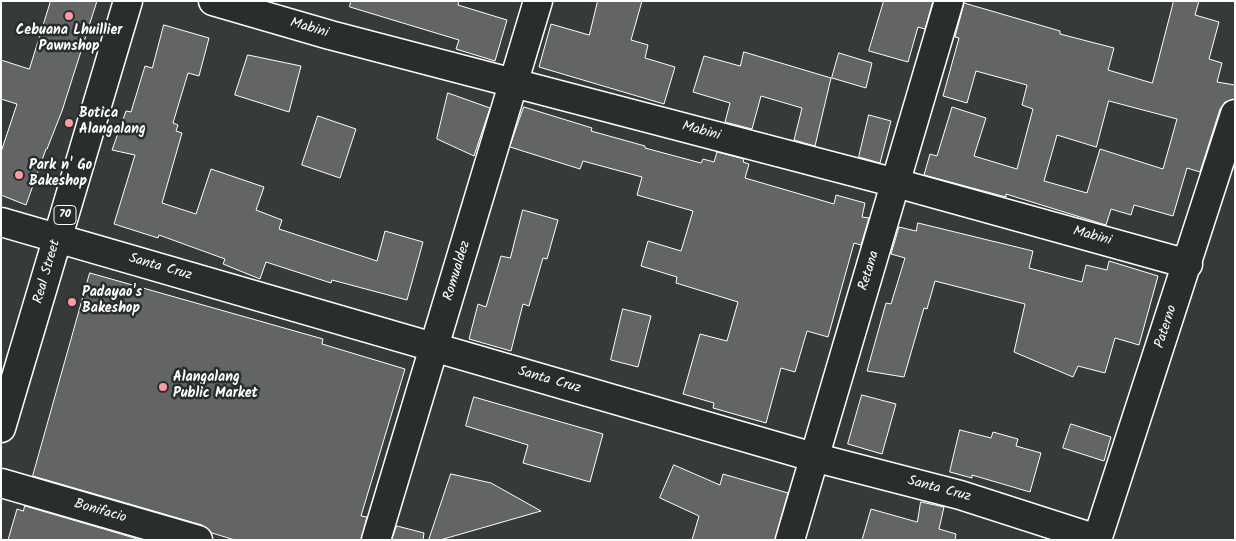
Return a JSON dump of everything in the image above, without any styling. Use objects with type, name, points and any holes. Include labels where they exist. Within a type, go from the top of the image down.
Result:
[{"type":"main road","name":"Real Street","points":[[1,428],[128,1]]},
{"type":"main road","name":"Mabini","points":[[213,1],[896,183],[1188,264]]},
{"type":"main road","name":"Romualdez","points":[[376,540],[515,83],[538,1]]},
{"type":"main road","name":"Retana","points":[[790,540],[949,1]]},
{"type":"main road","name":"Paterno","points":[[1097,540],[1188,264],[1235,114]]},
{"type":"main road","name":"Santa Cruz","points":[[1,222],[813,457],[960,495],[1097,540]]},
{"type":"main road","name":"Bonifacio","points":[[1,483],[198,540]]},
{"type":"building","points":[[51,1],[97,1],[62,111],[26,205],[1,195],[1,152],[17,104],[1,99],[1,60],[29,69]]},
{"type":"building","points":[[351,1],[459,1],[458,5],[507,20],[495,61],[456,49],[459,40],[350,7]]},
{"type":"building","points":[[598,1],[642,1],[631,40],[648,45],[645,58],[675,67],[664,104],[539,67],[551,24],[589,35]]},
{"type":"building","points":[[884,1],[933,1],[925,29],[918,27],[908,62],[869,51]]},
{"type":"building","points":[[1174,1],[1199,1],[1195,15],[1219,22],[1209,59],[1222,63],[1217,82],[1235,85],[1235,99],[1225,102],[1220,109],[1200,172],[1187,168],[1173,216],[1134,205],[1131,215],[1111,209],[1106,225],[1006,194],[1006,197],[924,175],[930,154],[937,156],[952,107],[986,118],[974,156],[1017,169],[1033,109],[1022,105],[1027,85],[976,71],[967,103],[943,96],[959,38],[955,37],[964,3],[1060,31],[1060,34],[1114,48],[1108,70],[1152,83]],"holes":[[[1109,101],[1177,119],[1163,169],[1100,149],[1087,193],[1044,181],[1057,135],[1096,147]]]},
{"type":"building","points":[[164,25],[209,38],[199,76],[188,73],[173,123],[178,125],[176,131],[182,133],[162,203],[196,214],[211,169],[264,187],[256,210],[282,220],[279,229],[377,261],[385,231],[423,242],[407,300],[332,280],[331,283],[266,262],[260,279],[223,264],[225,259],[159,235],[158,238],[114,224],[135,155],[112,150],[126,111],[131,112],[145,66],[152,68]]},
{"type":"building","points":[[744,52],[831,78],[815,146],[794,140],[802,108],[761,96],[752,129],[725,122],[730,103],[693,92],[704,56],[740,66]]},
{"type":"building","points":[[839,53],[872,63],[866,88],[832,78]]},
{"type":"building","points":[[248,55],[301,66],[289,112],[235,95]]},
{"type":"building","points":[[448,93],[490,108],[474,156],[437,139]]},
{"type":"building","points":[[524,107],[592,128],[591,131],[701,163],[703,159],[714,162],[717,152],[744,159],[743,162],[749,164],[745,178],[834,204],[836,195],[865,203],[862,217],[869,218],[861,245],[854,243],[828,337],[807,331],[795,372],[781,368],[766,423],[713,408],[714,403],[683,394],[700,334],[727,341],[738,302],[676,283],[677,277],[641,266],[648,241],[681,251],[693,211],[637,195],[642,177],[583,161],[580,169],[510,147]]},
{"type":"building","points":[[869,115],[891,121],[880,163],[859,157]]},
{"type":"building","points":[[318,116],[356,129],[340,178],[302,165]]},
{"type":"building","points":[[523,210],[558,220],[547,259],[543,258],[529,306],[523,304],[511,351],[469,339],[478,304],[486,307],[501,256],[510,258]]},
{"type":"building","points":[[918,223],[1033,251],[1029,268],[1082,282],[1086,265],[1107,270],[1109,261],[1158,276],[1139,345],[1115,338],[1105,373],[1078,366],[1073,377],[1014,352],[1025,304],[935,281],[927,309],[924,308],[904,377],[867,371],[886,303],[891,304],[905,258],[891,254],[899,227],[916,231]]},
{"type":"building","points":[[90,273],[323,339],[322,344],[405,369],[361,516],[367,517],[361,540],[235,540],[212,533],[202,525],[33,476]]},
{"type":"building","points":[[623,309],[651,316],[638,367],[611,360]]},
{"type":"building","points":[[862,395],[896,404],[882,454],[848,444]]},
{"type":"building","points":[[474,397],[603,434],[590,482],[523,463],[528,445],[466,426]]},
{"type":"building","points":[[1071,424],[1111,437],[1104,461],[1063,448]]},
{"type":"building","points":[[960,430],[991,438],[993,432],[1018,439],[1016,446],[1041,453],[1030,492],[972,475],[972,478],[950,472]]},
{"type":"building","points":[[674,465],[720,485],[723,474],[788,493],[775,540],[692,540],[699,516],[660,498]]},
{"type":"building","points":[[451,474],[491,483],[541,511],[440,540],[429,540]]},
{"type":"building","points":[[921,502],[944,507],[939,529],[956,534],[955,540],[862,540],[871,509],[917,522]]},
{"type":"building","points":[[25,506],[141,540],[8,540],[17,509],[23,511]]},
{"type":"building","points":[[397,526],[424,533],[423,540],[392,540]]},
{"type":"place","name":"Cebuana Lhuillier Pawnshop","points":[[69,16]]},
{"type":"place","name":"Botica Alangalang","points":[[69,123]]},
{"type":"place","name":"Park n' Go Bakeshop","points":[[19,175]]},
{"type":"place","name":"Padayao's Bakeshop","points":[[72,302]]},
{"type":"place","name":"Alangalang Public Market","points":[[163,387]]}]
